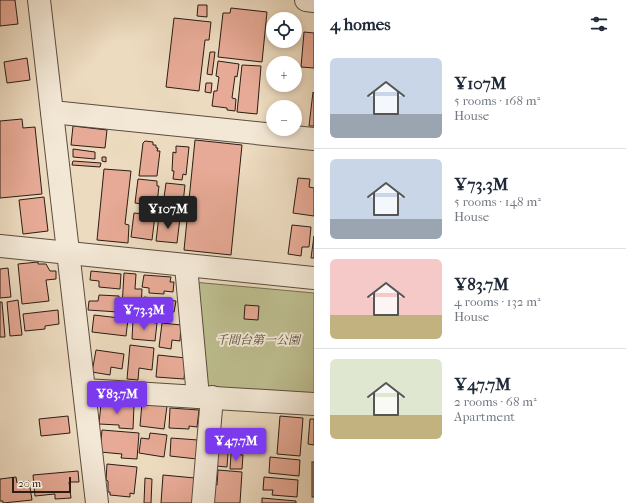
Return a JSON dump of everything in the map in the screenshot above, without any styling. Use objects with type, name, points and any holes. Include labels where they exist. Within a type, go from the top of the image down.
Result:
[{"type":"street","points":[[39,0],[97,503]]},
{"type":"street","points":[[306,0],[314,1]]},
{"type":"street","points":[[52,112],[314,139]]},
{"type":"street","points":[[0,246],[314,278]]},
{"type":"street","points":[[186,266],[205,397],[203,503]]},
{"type":"street","points":[[85,390],[314,404]]},
{"type":"green space","name":"千間台第一公園","points":[[193,282],[314,293],[314,396],[207,388]]},
{"type":"building","points":[[0,0],[15,0],[18,24],[0,26]]},
{"type":"building","points":[[198,5],[207,5],[207,17],[197,16]]},
{"type":"building","points":[[231,8],[267,12],[262,62],[218,57],[223,13],[230,13]]},
{"type":"building","points":[[174,18],[211,22],[209,40],[205,40],[199,91],[166,87]]},
{"type":"building","points":[[304,32],[314,33],[314,68],[302,67]]},
{"type":"building","points":[[210,52],[215,52],[212,75],[207,74]]},
{"type":"building","points":[[27,58],[30,80],[7,83],[4,62]]},
{"type":"building","points":[[218,61],[239,64],[237,77],[235,76],[232,98],[236,99],[235,111],[227,110],[227,108],[212,106],[214,91],[217,91],[219,77],[216,76]]},
{"type":"building","points":[[242,65],[261,66],[257,114],[237,112]]},
{"type":"building","points":[[206,83],[212,83],[211,93],[205,92]]},
{"type":"building","points":[[313,92],[314,126],[309,126]]},
{"type":"building","points":[[22,119],[23,128],[35,127],[42,194],[0,198],[0,121]]},
{"type":"building","points":[[73,126],[107,130],[105,148],[71,145]]},
{"type":"building","points":[[195,140],[242,145],[231,255],[184,250]]},
{"type":"building","points":[[145,141],[153,142],[153,145],[156,145],[156,148],[158,148],[157,151],[160,151],[157,176],[139,176],[143,143]]},
{"type":"building","points":[[176,146],[189,147],[186,175],[183,174],[182,180],[173,179],[173,152],[176,153]]},
{"type":"building","points":[[73,149],[95,152],[95,159],[73,157]]},
{"type":"building","points":[[102,157],[106,157],[106,162],[102,161]]},
{"type":"building","points":[[73,161],[101,163],[100,167],[72,165]]},
{"type":"building","points":[[104,169],[131,171],[125,224],[129,225],[128,243],[97,240]]},
{"type":"building","points":[[298,178],[310,179],[309,187],[314,188],[314,216],[293,213]]},
{"type":"building","points":[[138,179],[157,181],[157,186],[159,186],[157,203],[150,202],[150,205],[135,203]]},
{"type":"building","points":[[166,183],[185,185],[182,212],[172,211],[172,206],[163,205]]},
{"type":"building","points":[[44,197],[48,231],[23,234],[19,200]]},
{"type":"building","points":[[134,213],[155,215],[152,240],[131,237]]},
{"type":"building","points":[[159,216],[180,218],[177,243],[156,241]]},
{"type":"building","points":[[292,225],[311,227],[309,247],[302,247],[301,256],[288,254]]},
{"type":"building","points":[[314,236],[314,258],[311,258]]},
{"type":"building","points":[[38,262],[38,264],[46,264],[50,271],[56,271],[56,279],[46,280],[49,301],[22,304],[18,264]]},
{"type":"building","points":[[8,268],[11,297],[0,298],[0,269]]},
{"type":"building","points":[[91,271],[121,274],[120,289],[99,287],[99,281],[90,280]]},
{"type":"building","points":[[124,273],[136,274],[135,289],[142,289],[141,308],[122,307]]},
{"type":"building","points":[[144,275],[171,277],[170,282],[174,282],[173,292],[164,291],[164,294],[149,293],[149,288],[142,287]]},
{"type":"building","points":[[99,295],[119,296],[118,312],[88,310],[89,301],[98,301]]},
{"type":"building","points":[[144,297],[176,301],[174,312],[167,311],[166,316],[142,314]]},
{"type":"building","points":[[18,300],[22,335],[10,336],[7,302]]},
{"type":"building","points":[[0,302],[2,302],[5,337],[0,337]]},
{"type":"building","points":[[245,305],[259,306],[258,320],[244,319]]},
{"type":"building","points":[[58,310],[59,324],[45,326],[45,329],[25,331],[23,314]]},
{"type":"building","points":[[94,315],[128,319],[126,336],[92,332]]},
{"type":"building","points":[[133,320],[157,323],[155,341],[132,339]]},
{"type":"building","points":[[162,323],[181,325],[180,341],[172,340],[171,349],[159,347]]},
{"type":"building","points":[[130,345],[154,348],[152,370],[139,368],[138,380],[127,379]]},
{"type":"building","points":[[96,350],[124,354],[122,369],[111,367],[110,375],[92,372]]},
{"type":"building","points":[[158,355],[186,358],[184,379],[156,377]]},
{"type":"building","points":[[142,403],[167,406],[164,429],[140,426]]},
{"type":"building","points":[[101,404],[134,405],[133,429],[119,428],[119,425],[99,424]]},
{"type":"building","points":[[170,408],[199,410],[197,427],[189,426],[189,429],[169,428]]},
{"type":"building","points":[[68,416],[70,433],[41,436],[39,419]]},
{"type":"building","points":[[280,416],[303,418],[300,456],[277,454]]},
{"type":"building","points":[[310,419],[314,419],[314,445],[308,444]]},
{"type":"building","points":[[102,430],[139,433],[137,459],[121,458],[122,454],[100,452]]},
{"type":"building","points":[[150,433],[167,435],[164,457],[139,453],[141,438],[149,439]]},
{"type":"building","points":[[171,438],[198,440],[197,459],[170,456]]},
{"type":"building","points":[[217,453],[228,453],[227,467],[216,466]]},
{"type":"building","points":[[231,454],[243,455],[242,469],[230,469]]},
{"type":"building","points":[[270,457],[300,460],[299,476],[269,473]]},
{"type":"building","points":[[312,462],[314,462],[314,497],[312,497]]},
{"type":"building","points":[[107,464],[137,467],[134,494],[130,493],[130,497],[110,495],[110,492],[108,492],[108,481],[106,480]]},
{"type":"building","points":[[218,470],[242,472],[240,503],[214,503],[214,484],[217,485]]},
{"type":"building","points":[[78,471],[79,482],[69,482],[71,498],[55,499],[55,494],[35,496],[33,475]]},
{"type":"building","points":[[163,475],[195,478],[192,503],[161,503]]},
{"type":"building","points":[[16,477],[17,483],[29,481],[32,500],[3,503],[3,501],[0,501],[0,479]]},
{"type":"building","points":[[264,477],[298,480],[297,497],[272,495],[273,490],[263,490]]},
{"type":"building","points":[[145,478],[152,479],[151,503],[144,503]]},
{"type":"building","points":[[262,498],[296,501],[296,503],[262,503]]}]
